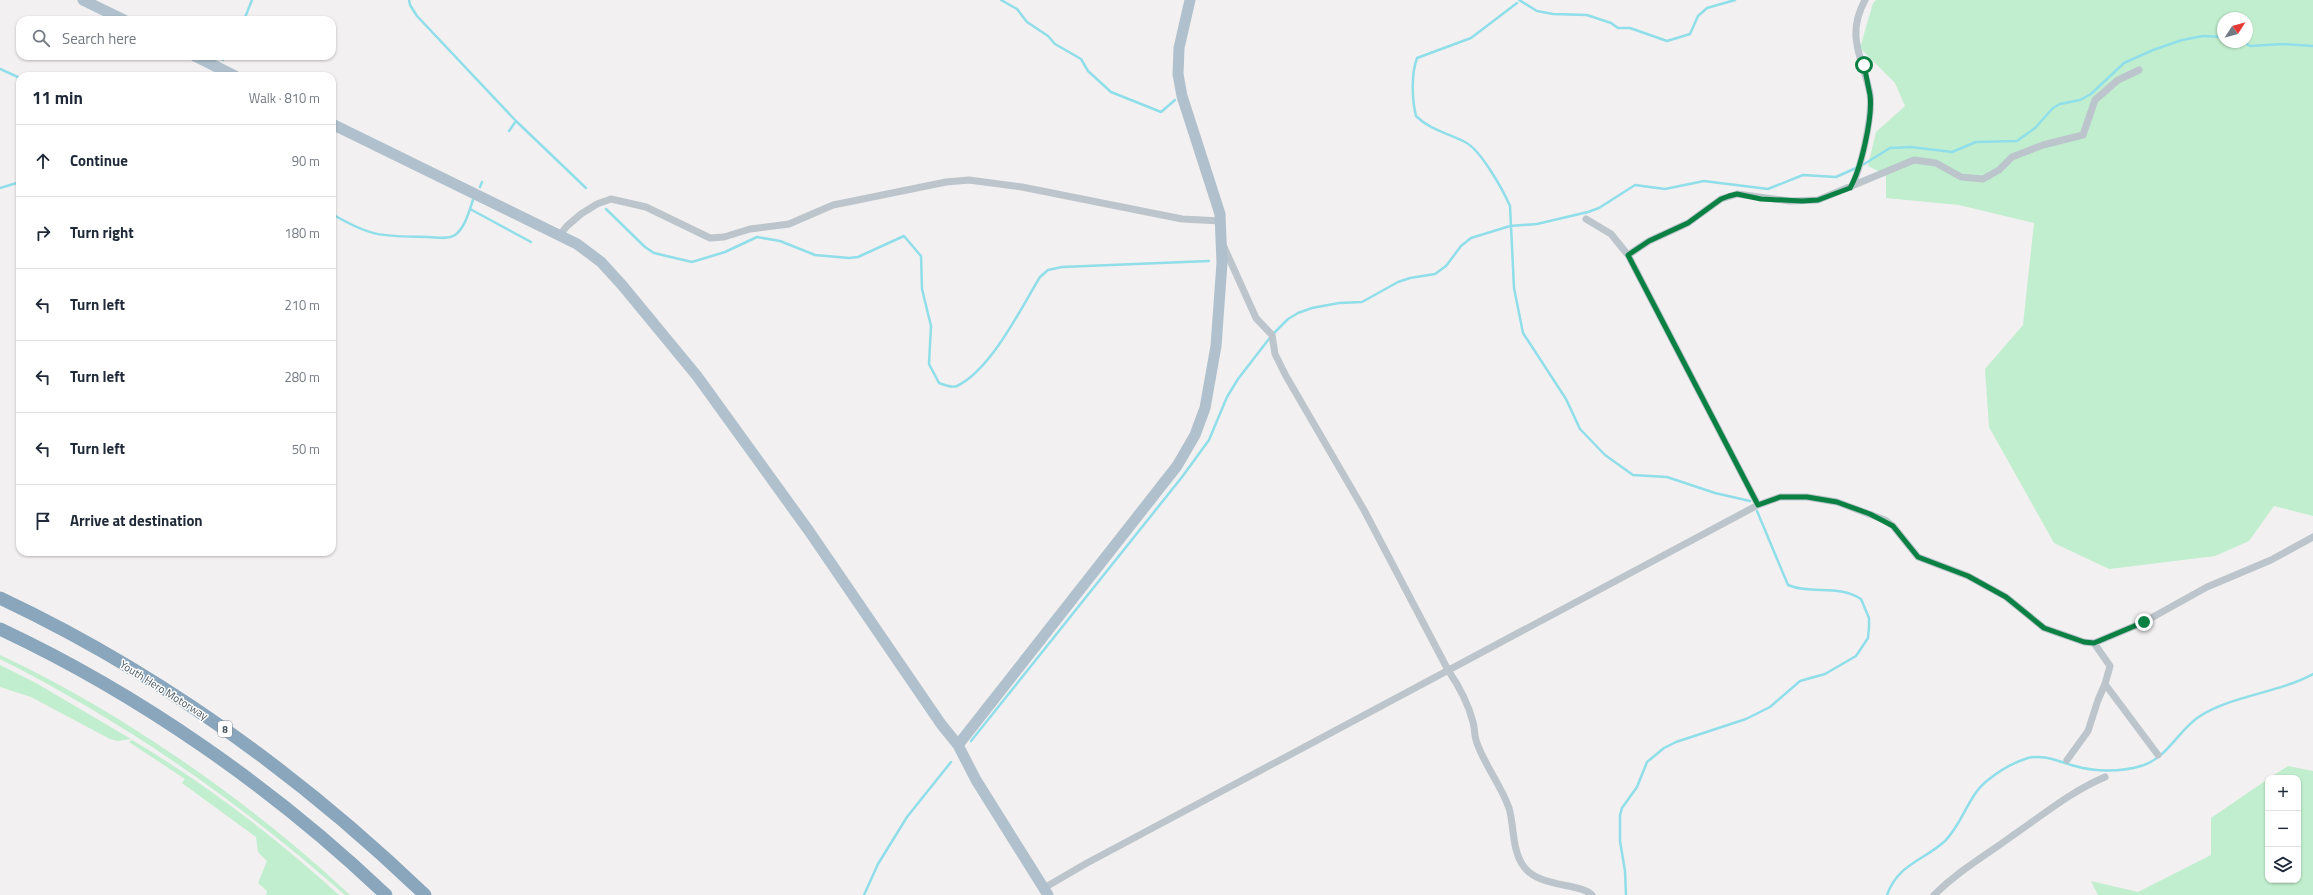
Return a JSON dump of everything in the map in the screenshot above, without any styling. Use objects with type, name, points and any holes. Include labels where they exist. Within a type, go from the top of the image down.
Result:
[{"type":"highway","name":"Youth Hero Motorway","points":[[0,598],[90,645],[154,682],[216,724],[277,767],[335,813],[425,895]]},
{"type":"highway","points":[[0,628],[140,706],[201,746],[260,788],[317,834],[386,895]]},
{"type":"main road","points":[[84,0],[116,16]]},
{"type":"main road","points":[[958,745],[1169,476],[1188,449],[1201,421],[1212,371],[1221,284],[1222,244],[1221,221],[1203,157],[1179,84],[1179,48],[1190,0]]},
{"type":"main road","points":[[203,60],[227,72]]},
{"type":"main road","points":[[336,128],[580,246],[601,262],[697,376],[809,531],[941,724],[958,745],[976,780],[1046,892]]},
{"type":"street","points":[[1850,188],[1856,179],[1863,150],[1870,97],[1854,34],[1865,0]]},
{"type":"street","points":[[1628,255],[1649,241],[1688,223],[1721,199],[1737,194],[1761,199],[1802,201],[1818,200],[1850,188],[1914,160],[1936,163],[1961,177],[1972,179],[1990,177],[2012,157],[2043,145],[2084,135],[2095,100],[2118,80],[2139,70]]},
{"type":"street","points":[[559,236],[567,226],[581,214],[597,204],[611,199],[634,203],[646,207],[710,238],[724,237],[750,229],[789,224],[833,205],[939,183],[969,180],[1022,186],[1182,219],[1221,221]]},
{"type":"street","points":[[1586,219],[1611,234],[1628,255],[1758,505]]},
{"type":"street","points":[[1222,244],[1256,318],[1272,335],[1278,361],[1364,510],[1448,670],[1465,699],[1473,722],[1476,742],[1505,797],[1522,865],[1531,874],[1556,885],[1586,891],[1592,895]]},
{"type":"street","points":[[1046,892],[1087,863],[1758,505],[1780,497],[1807,497],[1837,502],[1870,514],[1893,526],[1918,557],[1968,576],[1993,590],[2044,628],[2084,642],[2094,643],[2144,622],[2207,587],[2271,560],[2313,537]]},
{"type":"street","points":[[2067,760],[2088,731],[2098,700],[2106,684],[2110,666],[2094,643]]},
{"type":"street","points":[[2106,684],[2158,755]]},
{"type":"street","points":[[1934,895],[1964,868],[2010,838],[2057,803],[2076,790],[2105,777]]},
{"type":"green space","points":[[1876,0],[2313,0],[2313,516],[2274,506],[2249,541],[2215,556],[2109,569],[2054,543],[1989,427],[1985,369],[2023,325],[2034,223],[1959,205],[1886,198],[1886,175],[1868,166],[1876,132],[1905,106],[1895,83],[1860,48],[1873,3]]},
{"type":"green space","points":[[0,655],[46,678],[92,704],[139,732],[184,762],[271,827],[350,895],[345,895],[264,828],[223,796],[180,766],[92,709],[0,659]]},
{"type":"green space","points":[[0,665],[36,683],[131,739],[118,741],[110,739],[31,697],[0,687]]},
{"type":"green space","points":[[132,740],[187,775],[239,812],[290,852],[339,895],[266,895],[267,891],[258,883],[267,861],[258,852],[256,837],[182,783],[185,779],[129,742]]},
{"type":"green space","points":[[2288,766],[2313,771],[2313,895],[2098,895],[2091,881],[2138,892],[2211,855],[2211,818],[2265,781],[2265,883],[2301,883],[2301,775],[2274,775]]},
{"type":"waterway","points":[[246,16],[252,0]]},
{"type":"waterway","points":[[409,0],[410,5],[417,16],[516,121],[509,131]]},
{"type":"waterway","points":[[1001,0],[1017,9],[1027,22],[1048,36],[1055,44],[1081,59],[1088,71],[1111,92],[1161,112],[1175,100]]},
{"type":"waterway","points":[[1519,0],[1537,11],[1553,14],[1587,15],[1611,23],[1618,28],[1630,28],[1667,41],[1690,34],[1698,16],[1707,8],[1735,0]]},
{"type":"waterway","points":[[1517,3],[1471,38],[1417,58],[1413,87],[1416,116],[1427,125],[1471,146],[1491,171],[1502,190],[1510,206],[1514,288],[1523,333],[1566,399],[1580,429],[1605,455],[1633,475],[1667,477],[1715,493],[1750,501]]},
{"type":"waterway","points":[[1861,166],[1890,148],[1911,147],[1952,152],[1976,142],[2017,141],[2035,128],[2053,108],[2060,104],[2080,100],[2091,94],[2124,63],[2153,50],[2182,40],[2203,36],[2217,37]]},
{"type":"waterway","points":[[2253,46],[2283,44],[2313,46]]},
{"type":"waterway","points":[[0,69],[16,76]]},
{"type":"waterway","points":[[516,121],[586,188]]},
{"type":"waterway","points":[[971,741],[1182,477],[1209,440],[1227,397],[1238,379],[1272,335],[1288,319],[1298,313],[1312,308],[1339,303],[1362,302],[1398,282],[1410,278],[1435,274],[1446,266],[1461,246],[1471,238],[1510,226],[1537,224],[1588,212],[1599,208],[1635,185],[1665,189],[1704,181],[1768,189],[1803,175],[1836,177],[1856,168]]},
{"type":"waterway","points":[[480,187],[482,182]]},
{"type":"waterway","points":[[0,188],[16,183]]},
{"type":"waterway","points":[[336,216],[368,232],[388,236],[445,238],[452,237],[461,228],[473,200]]},
{"type":"waterway","points":[[470,209],[531,242]]},
{"type":"waterway","points":[[606,209],[645,247],[654,253],[692,262],[725,252],[757,237],[780,241],[815,255],[849,258],[858,257],[904,236],[921,256],[922,289],[931,326],[929,364],[939,383],[955,387],[970,378],[982,367],[1004,337],[1040,277],[1048,270],[1062,267],[1209,261]]},
{"type":"waterway","points":[[1626,895],[1625,871],[1620,841],[1620,815],[1622,808],[1637,787],[1647,762],[1664,748],[1676,742],[1746,719],[1770,707],[1800,681],[1825,674],[1856,656],[1868,638],[1869,618],[1861,599],[1843,592],[1797,588],[1788,585],[1757,511]]},
{"type":"waterway","points":[[1887,895],[1898,876],[1904,870],[1945,841],[1981,786],[1997,773],[2013,764],[2028,758],[2040,757],[2083,768],[2099,770],[2117,770],[2141,766],[2159,757],[2192,722],[2213,709],[2241,698],[2285,686],[2313,674]]},
{"type":"waterway","points":[[864,895],[878,864],[907,817],[951,762]]},
{"type":"route","points":[[1864,65],[1870,97],[1860,167],[1856,179],[1850,188],[1818,200],[1790,201],[1761,199],[1737,194],[1729,196],[1721,199],[1678,229],[1649,241],[1628,255],[1758,505],[1780,497],[1807,497],[1837,502],[1885,520],[1900,534],[1905,544],[1911,551],[1926,562],[1968,576],[2006,597],[2044,628],[2084,642],[2094,643],[2144,622]]}]
